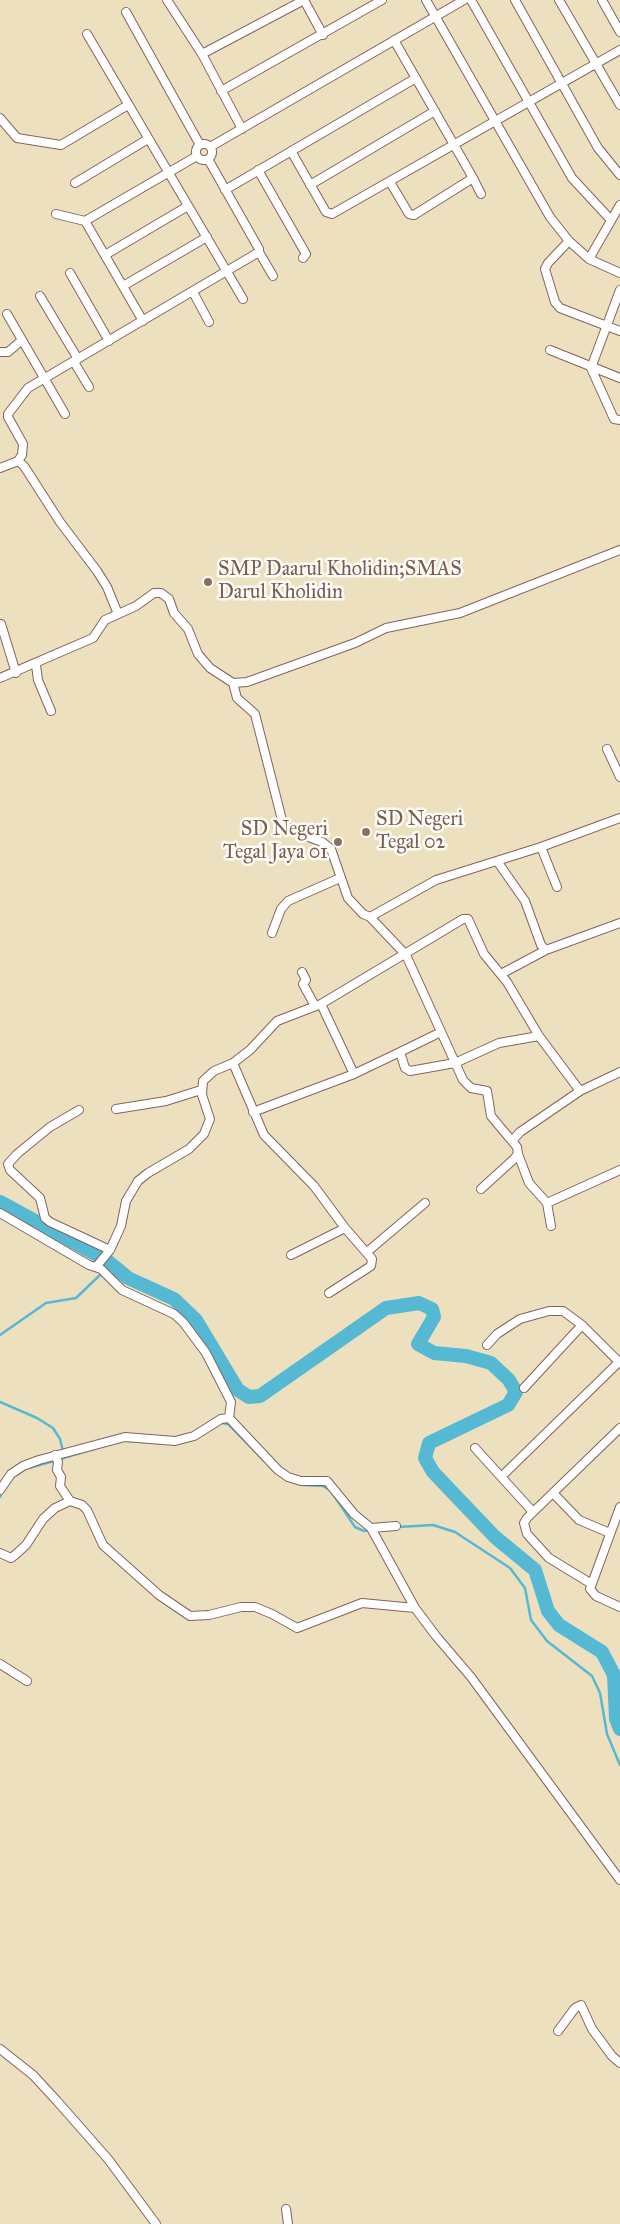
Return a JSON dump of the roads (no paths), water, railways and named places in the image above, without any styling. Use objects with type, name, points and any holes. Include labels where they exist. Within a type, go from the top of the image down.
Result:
[{"type":"street","points":[[167,0],[202,54],[242,129]]},
{"type":"street","points":[[221,91],[382,0]]},
{"type":"street","points":[[426,0],[497,121],[541,205],[570,241],[589,259],[620,273]]},
{"type":"street","points":[[210,147],[464,0]]},
{"type":"street","points":[[471,0],[572,178],[611,220]]},
{"type":"street","points":[[515,0],[598,148],[620,175]]},
{"type":"street","points":[[559,0],[620,105]]},
{"type":"street","points":[[602,0],[620,32]]},
{"type":"street","points":[[202,54],[300,1],[323,35]]},
{"type":"street","points":[[126,12],[200,145]]},
{"type":"street","points":[[87,34],[243,299]]},
{"type":"street","points":[[394,40],[474,178],[481,194]]},
{"type":"street","points":[[291,151],[329,214],[390,182],[620,50]]},
{"type":"street","points":[[225,190],[416,78]]},
{"type":"street","points":[[0,118],[17,138],[61,146],[128,105]]},
{"type":"street","points":[[310,184],[435,111]]},
{"type":"street","points":[[75,183],[148,139]]},
{"type":"street","points":[[206,144],[210,147],[212,154],[208,159],[202,160],[197,156],[196,150],[200,145],[206,144]]},
{"type":"street","points":[[56,214],[85,221],[197,156]]},
{"type":"street","points":[[208,159],[273,276]]},
{"type":"street","points":[[258,170],[306,254],[303,258]]},
{"type":"street","points":[[390,182],[411,216],[474,178]]},
{"type":"street","points":[[589,259],[620,205]]},
{"type":"street","points":[[105,255],[188,206]]},
{"type":"street","points":[[85,221],[143,321]]},
{"type":"street","points":[[123,286],[206,238]]},
{"type":"street","points":[[570,241],[548,263],[545,269],[554,302],[560,308],[620,331]]},
{"type":"street","points":[[0,468],[18,461],[24,450],[23,444],[9,421],[8,414],[28,388],[259,252]]},
{"type":"street","points":[[70,273],[109,341]]},
{"type":"street","points":[[620,290],[591,368],[614,419],[620,420]]},
{"type":"street","points":[[193,292],[210,322]]},
{"type":"street","points":[[40,296],[89,387]]},
{"type":"street","points":[[7,314],[65,414]]},
{"type":"street","points":[[0,352],[8,352],[22,340]]},
{"type":"street","points":[[550,350],[620,378]]},
{"type":"street","points":[[18,461],[24,466],[60,522],[97,571],[107,587],[118,614]]},
{"type":"street","points":[[0,678],[36,665],[93,638],[105,620],[136,606],[154,594],[165,595],[174,613],[188,629],[198,654],[210,668],[233,683],[247,682],[355,644],[386,628],[460,613],[620,550]]},
{"type":"street","points":[[1,624],[16,673]]},
{"type":"street","points":[[36,665],[38,680],[51,711]]},
{"type":"street","points":[[233,683],[237,698],[255,714],[282,820],[290,830],[328,844],[334,854],[340,878],[353,905],[363,914],[370,917],[406,955],[467,1086],[487,1092],[491,1116],[513,1140],[529,1183],[547,1203],[551,1226]]},
{"type":"street","points":[[607,749],[620,776]]},
{"type":"street","points":[[370,917],[436,880],[541,847],[620,818]]},
{"type":"street","points":[[541,847],[557,887]]},
{"type":"street","points":[[497,861],[525,901],[541,945],[546,950]]},
{"type":"street","points":[[272,933],[281,909],[288,901],[340,878]]},
{"type":"street","points":[[96,1267],[110,1250],[121,1226],[126,1201],[138,1181],[189,1149],[204,1134],[210,1119],[201,1090],[206,1077],[233,1063],[250,1050],[277,1021],[318,1005],[466,918],[471,922],[484,954],[501,974],[539,1036],[580,1090]]},
{"type":"street","points":[[501,974],[546,950],[620,923]]},
{"type":"street","points":[[302,972],[306,980],[304,984],[318,1005],[354,1074]]},
{"type":"street","points":[[253,1112],[354,1074],[441,1032]]},
{"type":"street","points":[[400,1052],[404,1068],[408,1071],[455,1062],[499,1043],[539,1036]]},
{"type":"street","points":[[233,1063],[253,1112],[272,1146],[314,1186],[345,1228],[372,1259],[371,1266],[329,1293]]},
{"type":"street","points":[[513,1140],[520,1132],[580,1090],[619,1075]]},
{"type":"street","points":[[116,1109],[166,1101],[201,1090]]},
{"type":"street","points":[[78,1110],[50,1127],[17,1154],[8,1164],[10,1170],[40,1198],[46,1218],[50,1222],[110,1250]]},
{"type":"street","points":[[481,1189],[518,1154]]},
{"type":"street","points":[[547,1203],[620,1170]]},
{"type":"street","points":[[367,1252],[425,1204]]},
{"type":"street","points":[[0,1213],[109,1275],[122,1290],[174,1314],[183,1322],[206,1353],[231,1402],[229,1418]]},
{"type":"street","points":[[291,1255],[345,1228]]},
{"type":"street","points":[[487,1345],[497,1334],[520,1319],[550,1311],[562,1311],[582,1325],[620,1362],[502,1476]]},
{"type":"street","points":[[524,1388],[582,1325]]},
{"type":"street","points":[[0,1490],[11,1474],[23,1466],[57,1459],[125,1437],[174,1441],[194,1436],[221,1418],[229,1418],[278,1470],[288,1477],[301,1481],[328,1481],[354,1514],[372,1530],[415,1608],[471,1677],[620,1880]]},
{"type":"street","points":[[590,1584],[549,1558],[538,1547],[524,1527],[527,1518],[620,1428]]},
{"type":"street","points":[[475,1448],[534,1512]]},
{"type":"street","points":[[57,1459],[57,1470],[61,1477],[60,1486],[70,1501],[82,1505],[87,1510],[103,1545],[159,1595],[190,1616],[209,1615],[241,1606],[272,1614],[297,1628],[362,1602],[415,1608]]},
{"type":"street","points":[[553,1493],[579,1520],[610,1533]]},
{"type":"street","points":[[0,1553],[10,1558],[16,1555],[26,1545],[43,1519],[56,1508],[70,1501]]},
{"type":"street","points":[[620,1507],[590,1584],[592,1593],[620,1607]]},
{"type":"street","points":[[372,1530],[396,1526]]},
{"type":"street","points":[[0,1664],[27,1681]]},
{"type":"street","points":[[558,2030],[575,2008],[581,2006],[592,2029],[612,2056],[620,2063]]},
{"type":"street","points":[[0,2048],[33,2075],[57,2101],[108,2159],[156,2224]]},
{"type":"street","points":[[286,2209],[288,2224]]},
{"type":"waterway","points":[[0,1202],[105,1259],[128,1278],[174,1299],[196,1320],[238,1390],[249,1397],[260,1396],[386,1308],[419,1303],[432,1309],[434,1317],[418,1344],[434,1353],[466,1356],[491,1363],[509,1380],[516,1392],[508,1405],[429,1443],[425,1458],[433,1472],[495,1537],[535,1570],[548,1611],[559,1625],[602,1652],[614,1675],[616,1719],[620,1729]]},
{"type":"waterway","points":[[0,1335],[46,1303],[76,1298],[101,1274]]},
{"type":"waterway","points":[[0,1402],[37,1418],[53,1428],[60,1439],[63,1451]]},
{"type":"waterway","points":[[222,1423],[228,1424],[275,1472]]},
{"type":"waterway","points":[[127,1441],[174,1444]]},
{"type":"waterway","points":[[60,1459],[93,1449]]},
{"type":"waterway","points":[[18,1474],[25,1469],[54,1461]]},
{"type":"waterway","points":[[303,1485],[323,1486],[331,1491],[355,1527],[364,1531],[371,1530]]},
{"type":"waterway","points":[[0,1497],[3,1491]]},
{"type":"waterway","points":[[398,1527],[433,1525],[455,1532],[510,1568],[525,1588],[531,1620],[547,1641],[592,1676],[600,1693],[607,1734],[620,1765]]},
{"type":"place","name":"SMP Daarul Kholidin;SMAS Darul Kholidin","points":[[208,582]]},
{"type":"place","name":"SD Negeri Tegal 02","points":[[366,832]]},
{"type":"place","name":"SD Negeri Tegal Jaya 01","points":[[338,842]]}]
